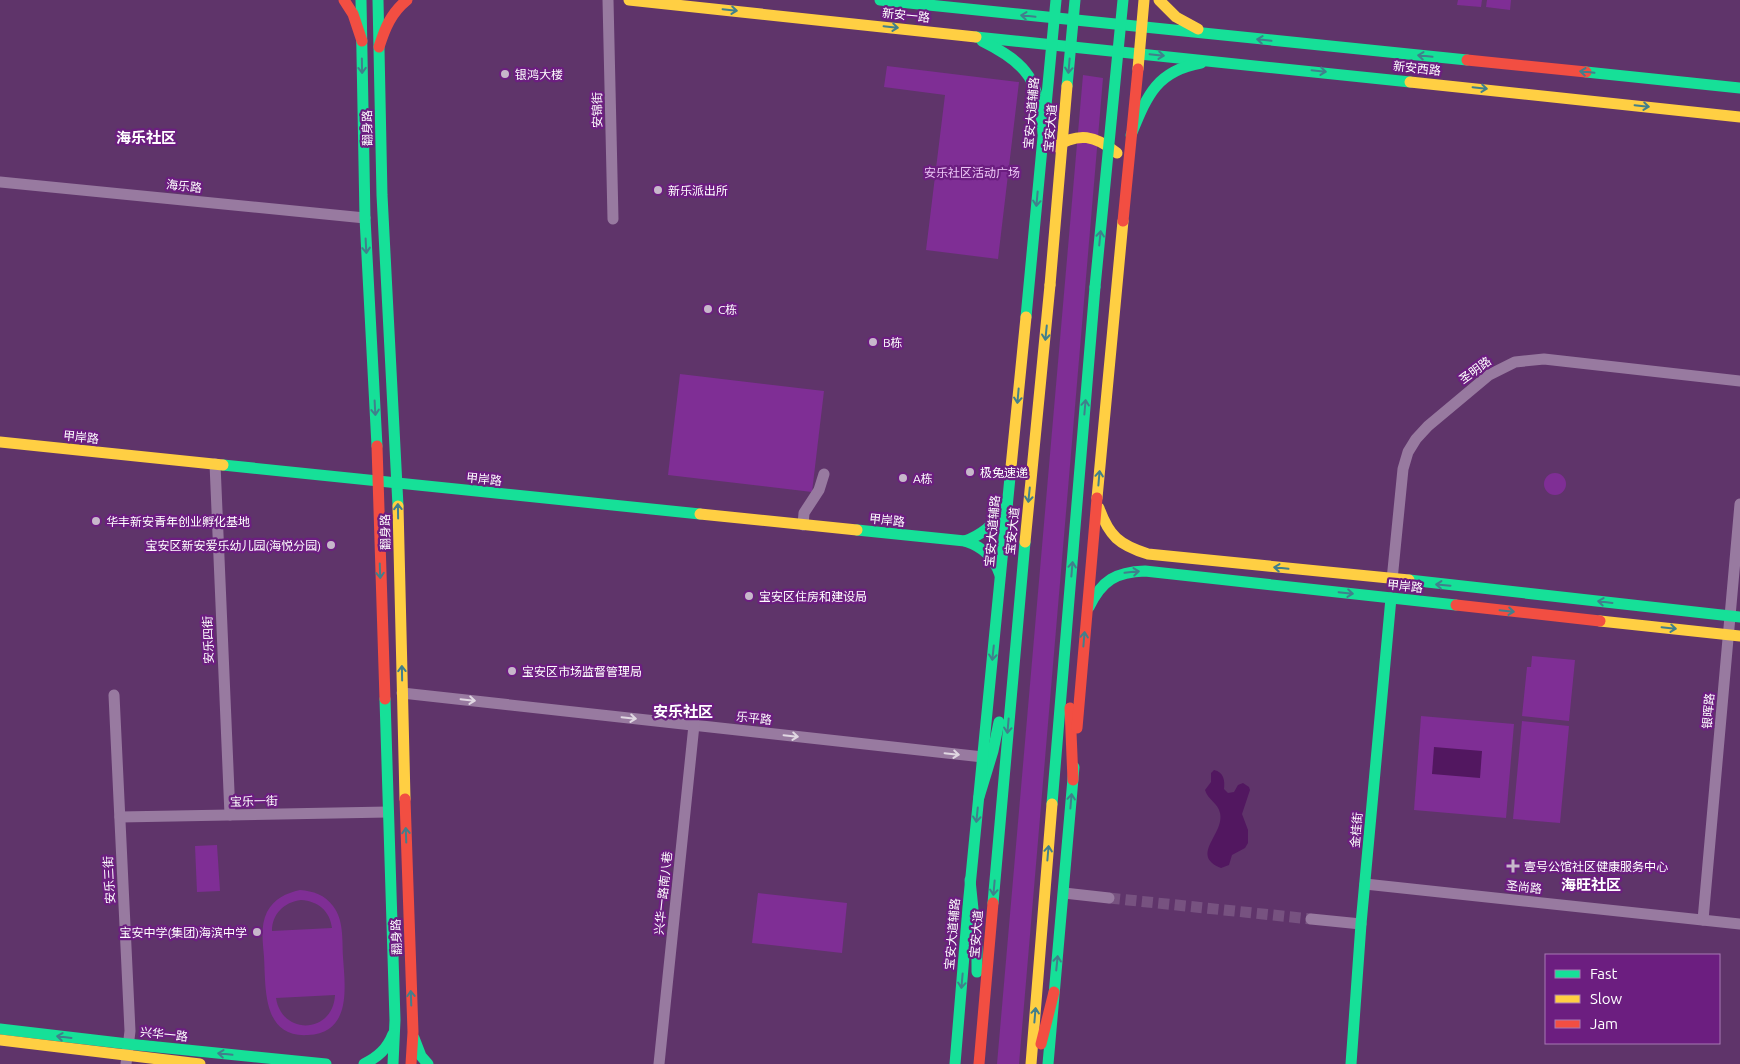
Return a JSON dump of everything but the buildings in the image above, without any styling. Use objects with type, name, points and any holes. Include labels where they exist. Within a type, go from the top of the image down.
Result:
[{"type":"main road","points":[[344,0],[356,18],[362,41]]},
{"type":"main road","name":"翻身路","points":[[361,0],[365,218],[378,481],[395,1020],[393,1064]]},
{"type":"main road","name":"翻身路","points":[[378,0],[382,195],[397,483],[412,1018],[411,1064]]},
{"type":"main road","points":[[379,47],[386,22],[395,10],[407,0]]},
{"type":"main road","name":"新安一路","points":[[629,0],[1091,48]]},
{"type":"main road","name":"新安一路","points":[[880,0],[1094,23]]},
{"type":"main road","points":[[976,10],[1003,0]]},
{"type":"main road","name":"宝安大道辅路","points":[[955,1064],[970,880],[1056,0]]},
{"type":"main road","name":"宝安大道","points":[[978,1064],[1075,0]]},
{"type":"main road","points":[[1031,1064],[1095,287],[1123,0]]},
{"type":"main road","points":[[1048,1064],[1097,502],[1144,0]]},
{"type":"main road","points":[[1159,0],[1170,14],[1188,26],[1222,36]]},
{"type":"main road","name":"新安西路","points":[[1094,23],[1740,88]]},
{"type":"main road","points":[[968,35],[1006,54],[1026,72],[1037,89],[1040,100],[1043,134]]},
{"type":"main road","name":"新安西路","points":[[1091,48],[1740,117]]},
{"type":"main road","points":[[1131,135],[1148,95],[1161,80],[1176,70],[1196,64],[1223,61]]},
{"type":"main road","points":[[1040,166],[1055,146],[1066,140],[1086,137],[1098,139],[1107,144],[1128,169]]},
{"type":"main road","name":"甲岸路","points":[[0,442],[965,541]]},
{"type":"main road","name":"甲岸路","points":[[1097,502],[1104,524],[1111,536],[1120,544],[1132,550],[1148,554],[1735,616]]},
{"type":"main road","points":[[965,541],[988,530],[1001,517],[1008,504]]},
{"type":"main road","points":[[965,541],[976,544],[993,558],[998,566],[1001,577]]},
{"type":"main road","name":"甲岸路","points":[[1087,613],[1094,595],[1107,581],[1116,575],[1130,571],[1144,571],[1734,635]]},
{"type":"main road","points":[[1312,572],[1306,573],[1302,580],[1304,586],[1312,589]]},
{"type":"main road","name":"金桂街","points":[[1351,1064],[1361,924],[1391,598]]},
{"type":"main road","points":[[979,797],[993,751],[1018,621]]},
{"type":"main road","points":[[1068,625],[1073,780]]},
{"type":"main road","points":[[970,880],[977,948],[978,1064]]},
{"type":"main road","points":[[1037,1064],[1054,992]]},
{"type":"main road","points":[[412,1018],[414,1040],[428,1064]]},
{"type":"main road","points":[[364,1064],[375,1059],[388,1045],[392,1037],[395,1020]]},
{"type":"main road","name":"兴华一路","points":[[0,1029],[326,1064]]},
{"type":"main road","points":[[0,1040],[126,1060],[200,1064]]},
{"type":"street","name":"安锦街","points":[[608,0],[613,219]]},
{"type":"street","name":"海乐路","points":[[0,182],[365,218]]},
{"type":"street","name":"圣明路","points":[[1392,580],[1402,478],[1408,452],[1416,439],[1428,426],[1481,380],[1497,369],[1524,360],[1544,359],[1740,381]]},
{"type":"street","name":"安乐四街","points":[[215,464],[230,815]]},
{"type":"street","points":[[802,525],[804,513],[819,490],[824,474]]},
{"type":"street","name":"银晖路","points":[[1703,920],[1734,635],[1740,504]]},
{"type":"street","name":"乐平路","points":[[402,693],[983,757]]},
{"type":"street","name":"安乐三街","points":[[114,695],[130,1031],[126,1060]]},
{"type":"street","name":"兴华一路南八巷","points":[[659,1064],[694,725]]},
{"type":"street","name":"宝乐一街","points":[[120,817],[388,812]]},
{"type":"street","name":"圣尚路","points":[[1365,884],[1740,924]]},
{"type":"street","points":[[1064,893],[1109,898]]},
{"type":"street","points":[[1311,919],[1361,924]]},
{"type":"green space","points":[[1458,0],[1482,0],[1481,7],[1457,5]]},
{"type":"green space","points":[[1487,0],[1511,0],[1510,10],[1486,7]]},
{"type":"green space","name":"安乐社区活动广场","points":[[887,66],[1019,82],[998,259],[926,250],[945,95],[884,87]]},
{"type":"green space","points":[[1083,75],[1103,78],[1019,1064],[997,1064]]},
{"type":"green space","points":[[680,374],[824,391],[812,492],[668,475]]},
{"type":"green space","points":[[1555,473],[1563,476],[1566,484],[1563,492],[1555,495],[1547,492],[1544,484],[1547,476]]},
{"type":"green space","points":[[1532,656],[1575,660],[1569,721],[1522,716],[1527,667],[1531,667]]},
{"type":"green space","points":[[1421,716],[1514,724],[1506,818],[1414,810]]},
{"type":"green space","points":[[1522,721],[1569,726],[1560,823],[1513,819]]},
{"type":"green space","points":[[217,845],[220,891],[197,892],[195,846]]},
{"type":"green space","points":[[295,891],[310,891],[326,899],[337,912],[342,930],[345,982],[343,1006],[339,1017],[332,1026],[322,1032],[308,1035],[293,1034],[282,1028],[274,1020],[265,983],[263,923],[270,907],[277,900]],"holes":[[[301,900],[313,902],[322,908],[329,917],[332,928],[272,931],[274,919],[280,910],[289,903]],[[335,995],[332,1008],[326,1017],[317,1023],[307,1025],[297,1024],[287,1019],[280,1010],[276,998]]]},
{"type":"green space","points":[[758,893],[847,903],[842,953],[752,943]]},
{"type":"shaded area","points":[[1434,747],[1482,751],[1480,778],[1432,774]]},
{"type":"shaded area","points":[[1214,770],[1222,775],[1224,789],[1228,793],[1234,792],[1238,785],[1243,783],[1250,790],[1242,814],[1248,830],[1248,843],[1245,848],[1232,855],[1229,865],[1221,868],[1212,863],[1208,857],[1210,844],[1220,821],[1219,810],[1205,790],[1211,782],[1211,773]]},
{"type":"tunnel","points":[[1109,898],[1311,919]]},
{"type":"traffic: fast","points":[[361,0],[365,218],[377,446]]},
{"type":"traffic: fast","points":[[378,0],[382,195],[398,506]]},
{"type":"traffic: fast","points":[[880,0],[1467,60]]},
{"type":"traffic: fast","points":[[1026,317],[1056,0]]},
{"type":"traffic: fast","points":[[1067,86],[1075,0]]},
{"type":"traffic: fast","points":[[1095,287],[1123,0]]},
{"type":"traffic: fast","points":[[976,37],[1410,82]]},
{"type":"traffic: fast","points":[[982,41],[1011,58],[1029,76],[1038,100],[1043,133]]},
{"type":"traffic: fast","points":[[1131,135],[1142,108],[1155,87],[1173,72],[1201,63]]},
{"type":"traffic: fast","points":[[1586,72],[1740,88]]},
{"type":"traffic: fast","points":[[1052,804],[1095,287]]},
{"type":"traffic: fast","points":[[223,465],[700,514]]},
{"type":"traffic: fast","points":[[955,1064],[968,907],[1011,467]]},
{"type":"traffic: fast","points":[[965,541],[989,527],[1007,505]]},
{"type":"traffic: fast","points":[[857,530],[965,541],[977,546],[987,554],[995,563],[1000,575]]},
{"type":"traffic: fast","points":[[993,903],[1025,542]]},
{"type":"traffic: fast","points":[[1089,607],[1099,590],[1111,579],[1126,573],[1145,571],[1456,605]]},
{"type":"traffic: fast","points":[[1409,580],[1740,617]]},
{"type":"traffic: fast","points":[[1351,1064],[1361,924],[1391,598]]},
{"type":"traffic: fast","points":[[385,699],[395,1020],[393,1064]]},
{"type":"traffic: fast","points":[[979,797],[993,751],[999,722]]},
{"type":"traffic: fast","points":[[1048,1064],[1074,767]]},
{"type":"traffic: fast","points":[[970,880],[977,948],[977,972]]},
{"type":"traffic: fast","points":[[0,1029],[326,1064]]},
{"type":"traffic: fast","points":[[364,1064],[382,1052],[393,1034]]},
{"type":"traffic: fast","points":[[414,1038],[421,1056],[428,1064]]},
{"type":"traffic: slow","points":[[629,0],[976,37]]},
{"type":"traffic: slow","points":[[1138,69],[1144,0]]},
{"type":"traffic: slow","points":[[1159,0],[1176,17],[1198,29]]},
{"type":"traffic: slow","points":[[1410,82],[1740,117]]},
{"type":"traffic: slow","points":[[1050,285],[1067,86]]},
{"type":"traffic: slow","points":[[1054,147],[1071,139],[1087,138],[1101,142],[1117,153]]},
{"type":"traffic: slow","points":[[1097,498],[1123,221]]},
{"type":"traffic: slow","points":[[1025,542],[1050,285]]},
{"type":"traffic: slow","points":[[1011,467],[1026,317]]},
{"type":"traffic: slow","points":[[0,442],[223,465]]},
{"type":"traffic: slow","points":[[398,506],[405,799]]},
{"type":"traffic: slow","points":[[1099,508],[1107,526],[1116,538],[1122,543],[1148,554],[1409,580]]},
{"type":"traffic: slow","points":[[700,514],[857,530]]},
{"type":"traffic: slow","points":[[1600,621],[1740,636]]},
{"type":"traffic: slow","points":[[1031,1064],[1052,804]]},
{"type":"traffic: slow","points":[[0,1040],[200,1064]]},
{"type":"traffic: jam","points":[[344,0],[353,14],[362,41]]},
{"type":"traffic: jam","points":[[379,47],[389,21],[407,0]]},
{"type":"traffic: jam","points":[[1467,60],[1586,72]]},
{"type":"traffic: jam","points":[[1123,221],[1138,69]]},
{"type":"traffic: jam","points":[[377,446],[385,699]]},
{"type":"traffic: jam","points":[[1077,728],[1097,498]]},
{"type":"traffic: jam","points":[[1456,605],[1600,621]]},
{"type":"traffic: jam","points":[[1070,708],[1073,780]]},
{"type":"traffic: jam","points":[[405,799],[413,1032],[411,1064]]},
{"type":"traffic: jam","points":[[979,1064],[993,903]]},
{"type":"traffic: jam","points":[[1041,1044],[1054,992]]},
{"type":"place","name":"银鸿大楼","points":[[505,74]]},
{"type":"place","name":"新乐派出所","points":[[658,190]]},
{"type":"place","name":"C栋","points":[[708,309]]},
{"type":"place","name":"B栋","points":[[873,342]]},
{"type":"place","name":"极兔速递","points":[[970,472]]},
{"type":"place","name":"A栋","points":[[903,478]]},
{"type":"place","name":"华丰新安青年创业孵化基地","points":[[96,521]]},
{"type":"place","name":"宝安区新安爱乐幼儿园(海悦分园)","points":[[331,545]]},
{"type":"place","name":"宝安区住房和建设局","points":[[749,596]]},
{"type":"place","name":"宝安区市场监督管理局","points":[[512,671]]},
{"type":"place","name":"壹号公馆社区健康服务中心","points":[[1513,866]]},
{"type":"place","name":"宝安中学(集团)海滨中学","points":[[257,932]]},
{"type":"district","name":"海乐社区","points":[[146,137]]},
{"type":"district","name":"安乐社区","points":[[683,711]]},
{"type":"district","name":"海旺社区","points":[[1591,884]]}]
